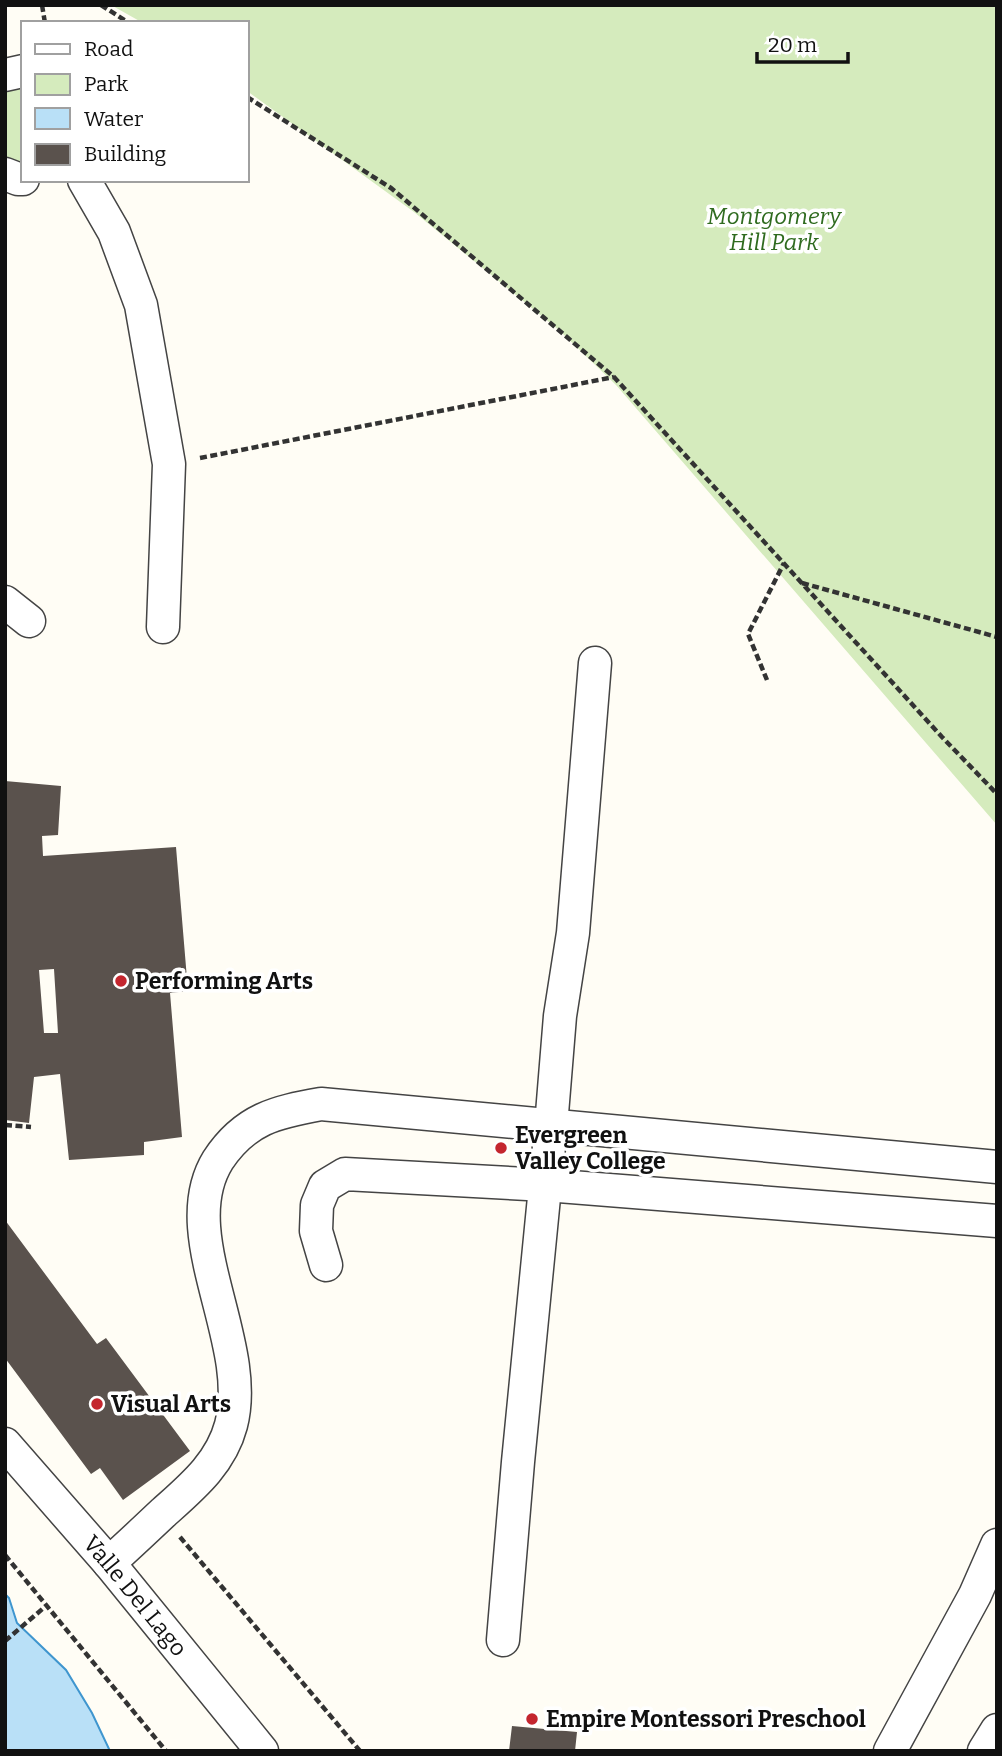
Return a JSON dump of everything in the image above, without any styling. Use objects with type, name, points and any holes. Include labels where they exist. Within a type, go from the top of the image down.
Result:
[{"type":"street","points":[[85,182],[114,232],[141,305],[169,464],[163,627]]},
{"type":"street","points":[[503,1640],[560,1016],[573,933],[595,663]]},
{"type":"street","points":[[109,1563],[199,1480],[218,1457],[231,1425],[236,1392],[232,1355],[205,1244],[203,1219],[208,1187],[214,1168],[229,1144],[252,1124],[281,1111],[321,1104],[997,1167]]},
{"type":"street","points":[[326,1265],[316,1231],[317,1205],[325,1186],[345,1174],[546,1185],[997,1221]]},
{"type":"street","name":"Valle Del Lago","points":[[5,1444],[109,1563],[262,1751]]},
{"type":"street","points":[[890,1751],[975,1595],[997,1545]]},
{"type":"street","points":[[984,1751],[997,1730]]},
{"type":"path","points":[[101,5],[125,21]]},
{"type":"path","points":[[248,98],[391,188],[614,377],[997,794]]},
{"type":"path","points":[[169,464],[614,377]]},
{"type":"path","points":[[767,680],[748,634],[784,563]]},
{"type":"path","points":[[801,582],[997,637]]},
{"type":"path","points":[[5,1125],[31,1127]]},
{"type":"path","points":[[176,1532],[360,1751]]},
{"type":"path","points":[[5,1555],[166,1751]]},
{"type":"path","points":[[5,1641],[47,1605]]},
{"type":"green space","name":"Montgomery Hill Park","points":[[111,5],[997,5],[997,825],[616,385],[560,331],[414,212],[248,92],[248,21],[139,21]]},
{"type":"green space","points":[[21,85],[21,165],[5,160],[5,89]]},
{"type":"water","points":[[5,1594],[9,1598],[17,1623],[66,1670],[92,1713],[110,1751],[5,1751]]},
{"type":"building","name":"Performing Arts","points":[[5,781],[61,786],[58,835],[42,836],[43,856],[176,847],[188,991],[170,993],[182,1137],[144,1142],[144,1155],[69,1160],[60,1074],[34,1077],[29,1123],[5,1120]],"holes":[[[54,969],[58,1033],[44,1033],[39,970]]]},
{"type":"building","name":"Visual Arts","points":[[5,1220],[97,1344],[106,1338],[190,1451],[123,1500],[100,1468],[91,1474],[5,1358]]},
{"type":"building","points":[[512,1726],[577,1732],[575,1751],[509,1751]]},
{"type":"place","name":"Performing Arts","points":[[121,981]]},
{"type":"place","name":"Evergreen Valley College","points":[[501,1148]]},
{"type":"place","name":"Visual Arts","points":[[97,1404]]},
{"type":"place","name":"Empire Montessori Preschool","points":[[532,1719]]}]
